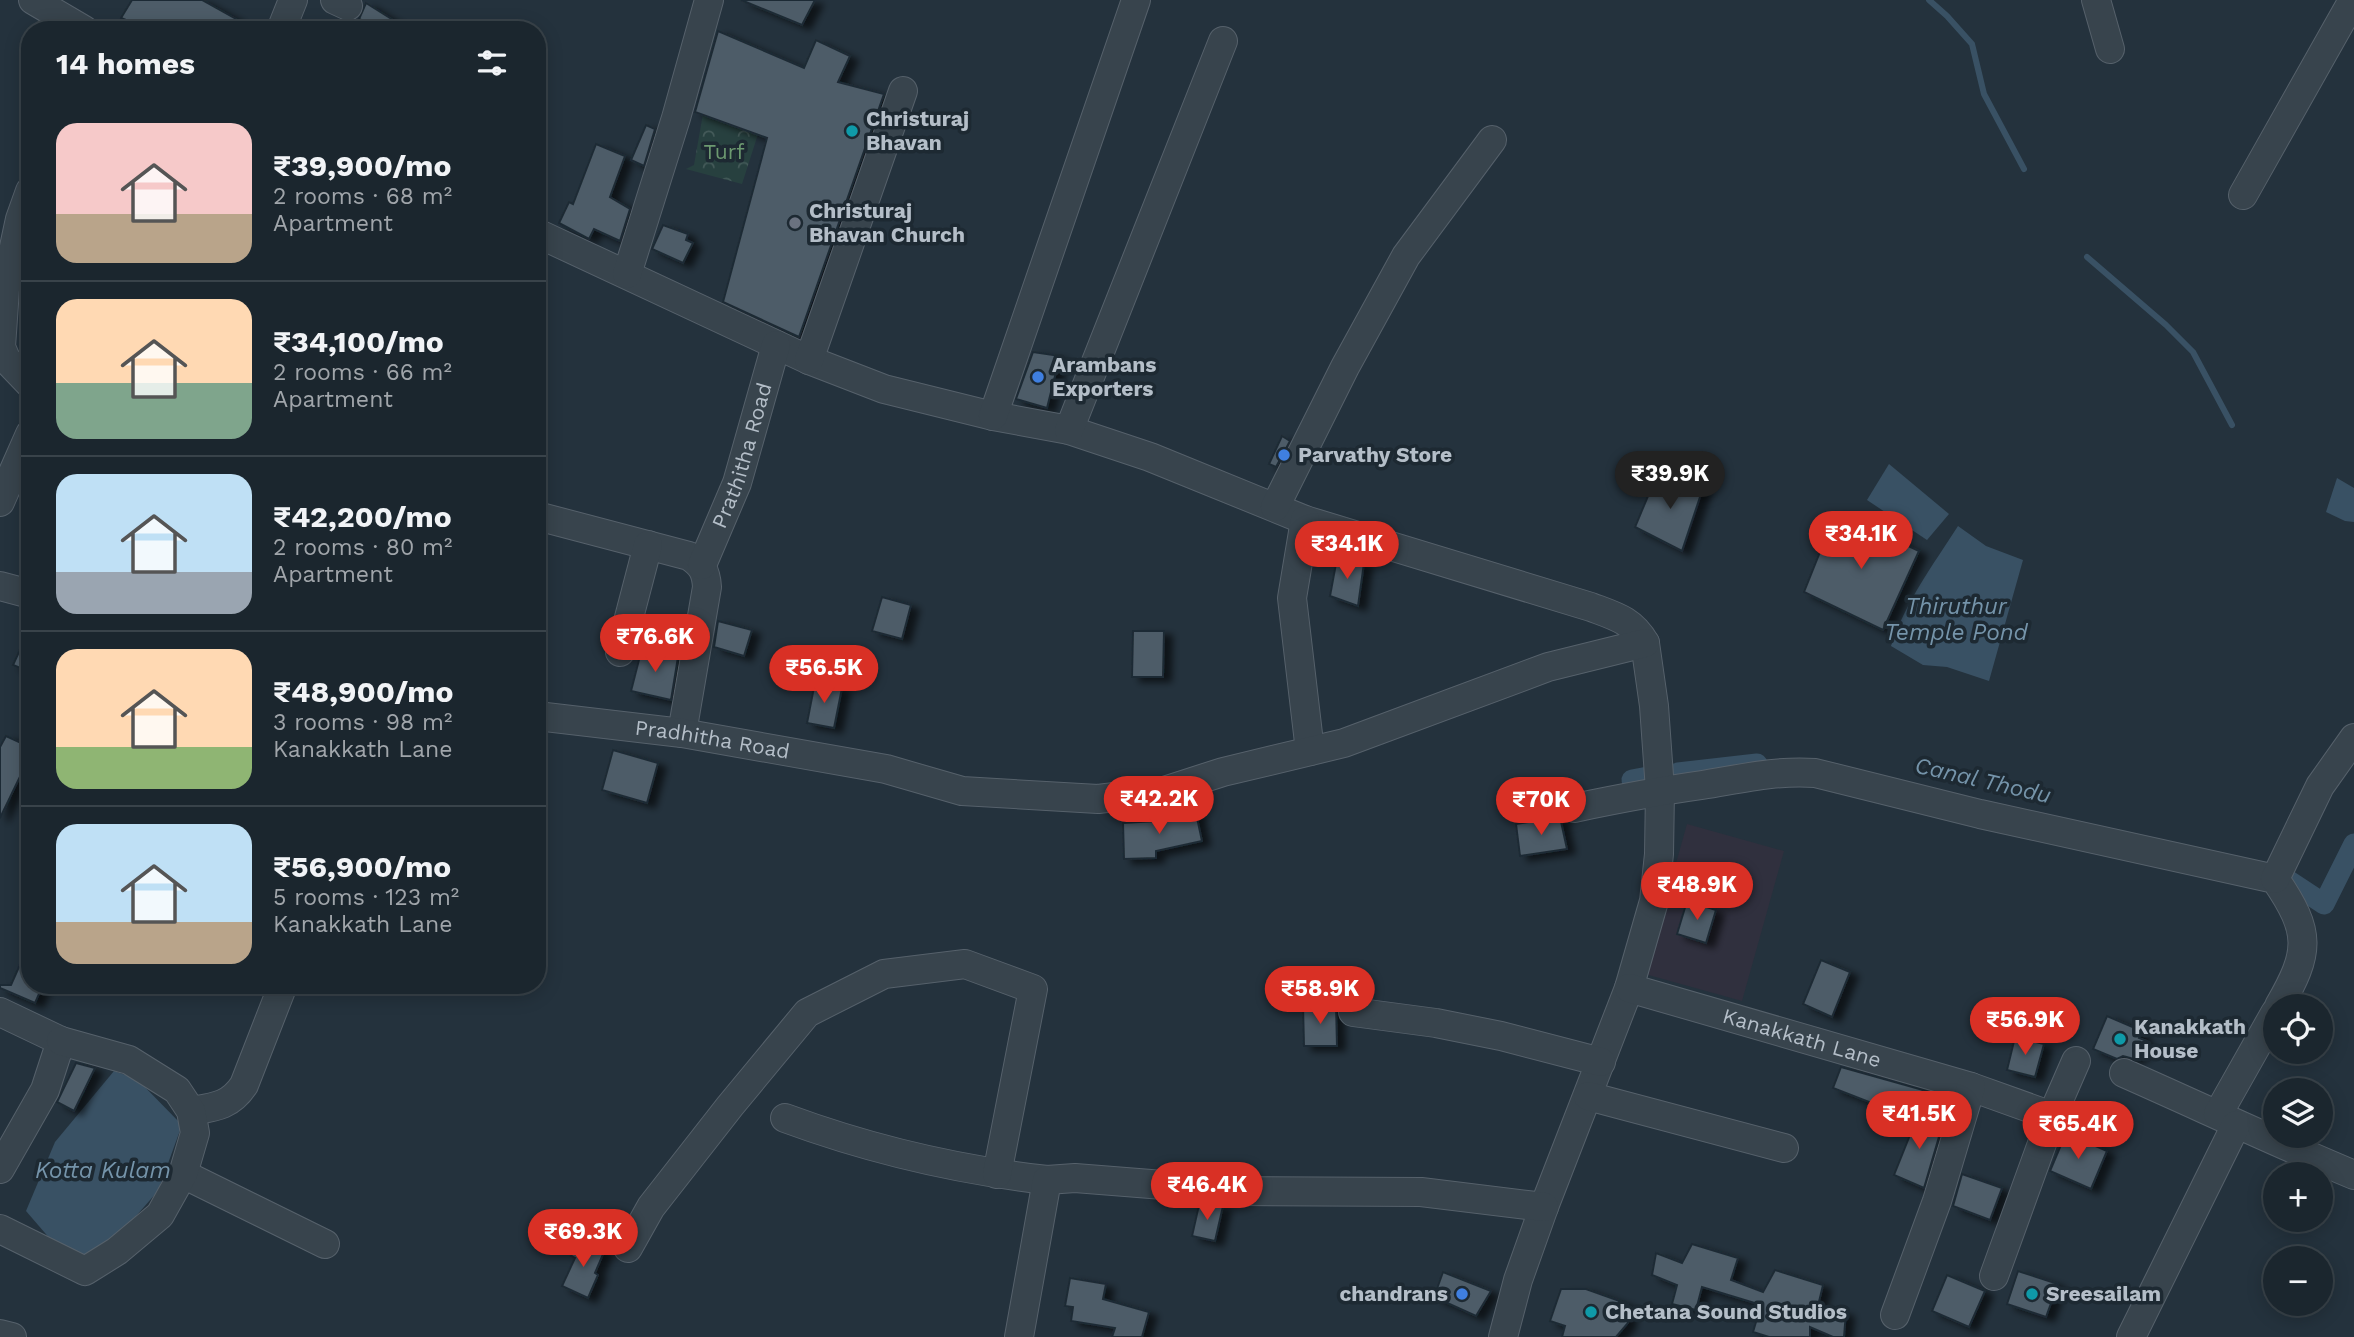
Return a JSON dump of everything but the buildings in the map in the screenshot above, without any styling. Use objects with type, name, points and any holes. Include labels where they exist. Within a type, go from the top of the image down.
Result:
[{"type":"street","points":[[33,0],[69,21]]},
{"type":"street","points":[[285,21],[293,0]]},
{"type":"street","points":[[627,274],[676,118],[709,0]]},
{"type":"street","points":[[993,416],[1136,0]]},
{"type":"street","points":[[2095,0],[2110,48]]},
{"type":"street","points":[[2243,195],[2353,0]]},
{"type":"street","points":[[1069,430],[1223,41]]},
{"type":"street","points":[[809,360],[903,91]]},
{"type":"street","points":[[1275,507],[1345,367],[1406,256],[1492,139]]},
{"type":"street","points":[[21,216],[5,289],[1,346],[6,359],[21,375]]},
{"type":"street","points":[[546,237],[809,360],[884,389],[993,416],[1069,430],[1150,457],[1305,520],[1608,613],[1636,628],[1645,643],[1654,706],[1660,790],[1659,854],[1654,901],[1629,988],[1544,1207],[1518,1280],[1503,1337]]},
{"type":"street","name":"Prathitha Road","points":[[702,565],[737,484],[776,345]]},
{"type":"street","points":[[0,502],[21,454]]},
{"type":"street","points":[[546,518],[689,556],[702,565],[707,575],[707,587],[682,733]]},
{"type":"street","points":[[1305,520],[1292,598],[1310,751]]},
{"type":"street","points":[[620,652],[648,545]]},
{"type":"street","points":[[0,586],[21,592]]},
{"type":"street","name":"Pradhitha Road","points":[[546,717],[682,733],[886,769],[962,791],[1098,799],[1164,791],[1223,772],[1344,743],[1548,667],[1645,643]]},
{"type":"street","points":[[2275,879],[2320,786],[2354,738]]},
{"type":"street","points":[[1574,808],[1660,790],[1798,771],[2275,879],[2296,915],[2303,938],[2299,971],[2286,994]]},
{"type":"street","points":[[628,1248],[651,1207],[807,1013],[884,974],[965,964],[1033,989],[997,1174]]},
{"type":"street","name":"Kanakkath Lane","points":[[1629,988],[1971,1087],[2053,1116]]},
{"type":"street","points":[[191,1111],[223,1105],[236,1097],[244,1085],[279,994]]},
{"type":"street","points":[[0,1012],[61,1041],[129,1060],[177,1090],[191,1111],[195,1133],[183,1174],[160,1215],[117,1251],[85,1271],[0,1229]]},
{"type":"street","points":[[1353,1012],[1436,1023],[1501,1036],[1601,1062]]},
{"type":"street","points":[[2131,1337],[2263,1040]]},
{"type":"street","points":[[0,1169],[45,1090],[61,1041]]},
{"type":"street","points":[[1994,1276],[2076,1061]]},
{"type":"street","points":[[2124,1073],[2354,1175]]},
{"type":"street","points":[[1895,1315],[1937,1202],[1971,1087]]},
{"type":"street","points":[[1588,1096],[1784,1149]]},
{"type":"street","points":[[785,1118],[838,1138],[997,1174],[1047,1180],[1075,1178],[1239,1191],[1421,1192],[1544,1207]]},
{"type":"street","points":[[183,1174],[325,1244]]},
{"type":"street","points":[[1019,1337],[1047,1180]]},
{"type":"street","points":[[0,1334],[12,1337]]},
{"type":"shaded area","points":[[1687,824],[1784,851],[1742,1001],[1645,974]]},
{"type":"green space","name":"Turf","points":[[703,114],[758,134],[742,184],[686,169],[694,165]]},
{"type":"water","points":[[1889,464],[1949,514],[1927,540],[1867,500]]},
{"type":"water","points":[[2337,478],[2354,488],[2354,522],[2326,512]]},
{"type":"water","name":"Thiruthur Temple Pond","points":[[1958,526],[1986,546],[2023,560],[1989,681],[1947,667],[1923,665],[1891,646],[1912,599]]},
{"type":"water","name":"Kotta Kulam","points":[[114,1071],[137,1079],[182,1125],[158,1191],[114,1241],[70,1262],[26,1211],[55,1142]]},
{"type":"waterway","points":[[1929,0],[1972,44],[1984,94],[2024,169]]},
{"type":"waterway","points":[[2087,257],[2193,352],[2232,425]]},
{"type":"waterway","name":"Canal Thodu","points":[[1678,773],[1757,764]]},
{"type":"waterway","name":"Canal Thodu","points":[[1632,780],[1648,777]]},
{"type":"waterway","name":"Canal Thodu","points":[[2283,877],[2324,904],[2354,844]]},
{"type":"place","name":"Christuraj Bhavan","points":[[852,131]]},
{"type":"place","name":"Christuraj Bhavan Church","points":[[795,223]]},
{"type":"place","name":"Arambans Exporters","points":[[1038,377]]},
{"type":"place","name":"Parvathy Store","points":[[1284,455]]},
{"type":"place","name":"Kanakkath House","points":[[2120,1039]]},
{"type":"place","name":"chandrans","points":[[1462,1294]]},
{"type":"place","name":"Sreesailam","points":[[2032,1294]]},
{"type":"place","name":"Chetana Sound Studios","points":[[1591,1312]]}]
